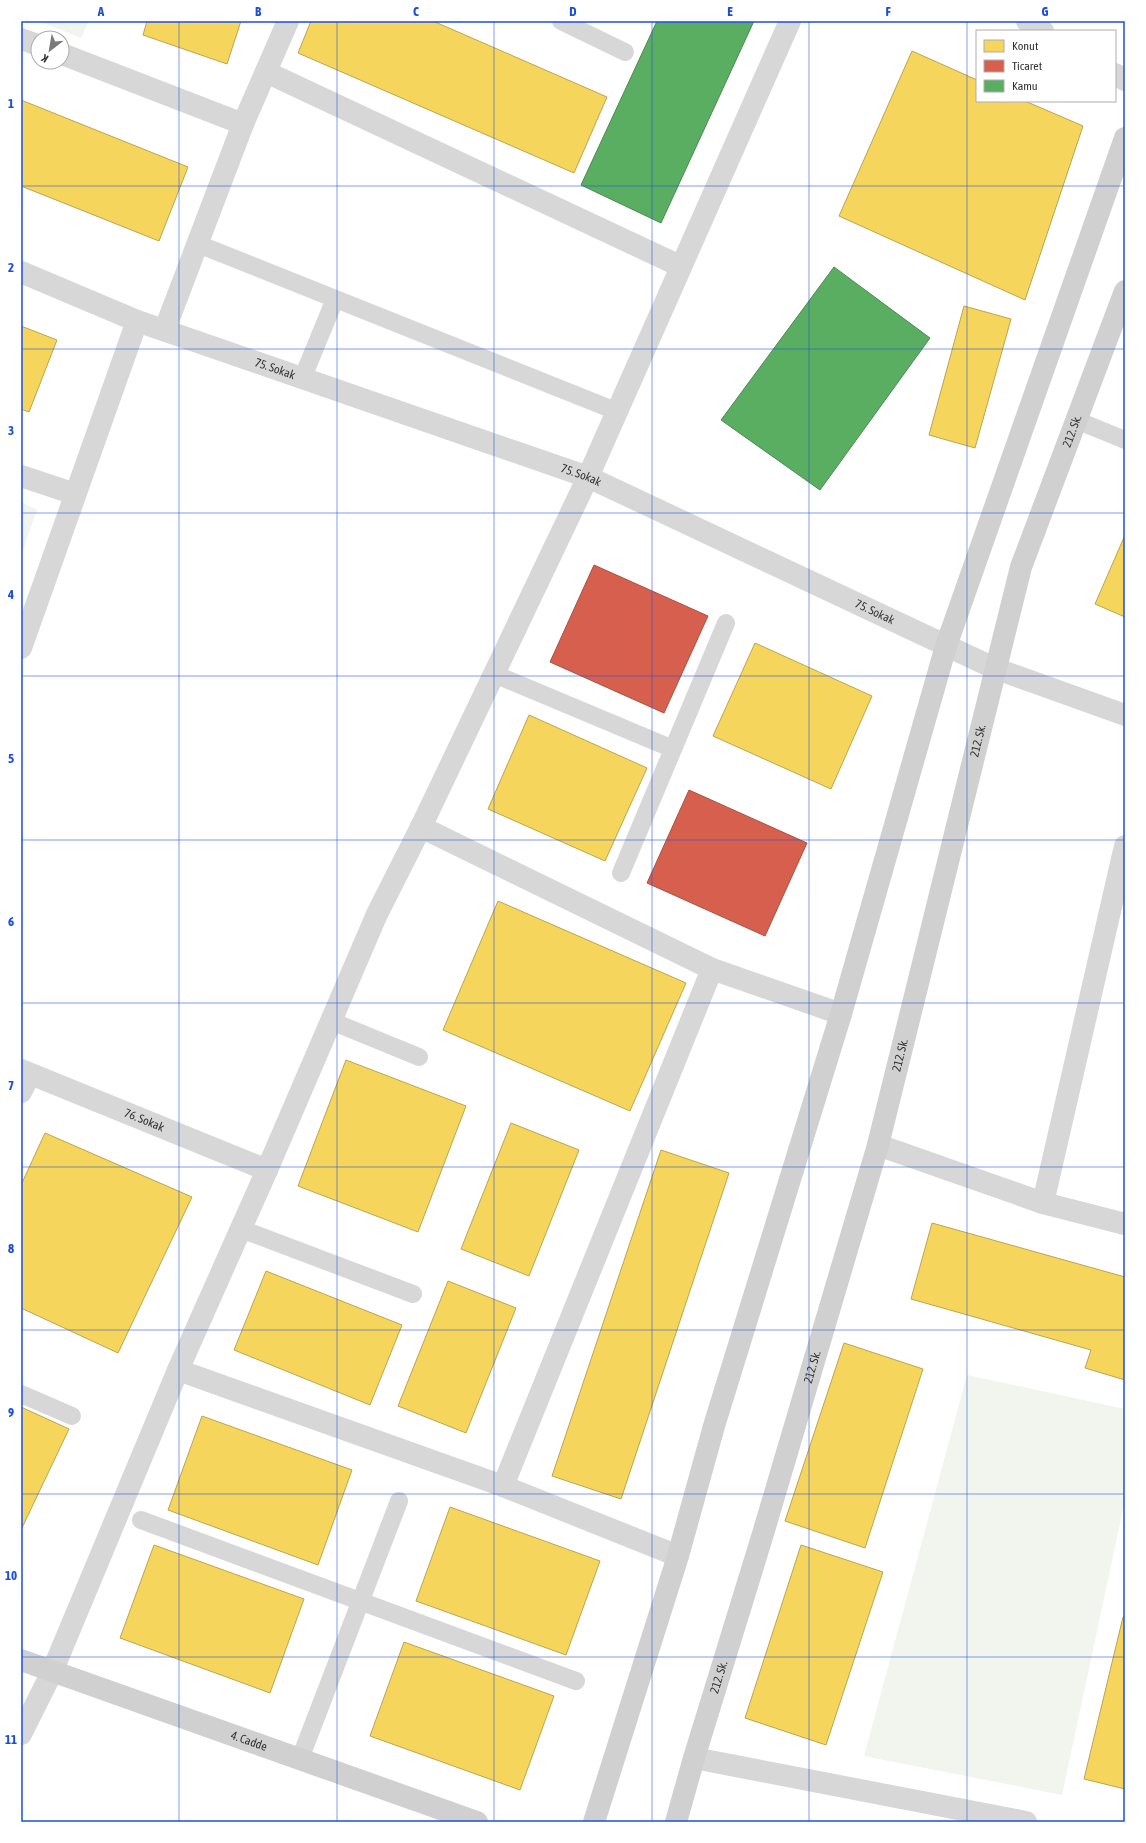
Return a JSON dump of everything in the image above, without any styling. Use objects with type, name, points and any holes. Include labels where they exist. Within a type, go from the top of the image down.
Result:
[{"type":"street","points":[[165,329],[243,124],[288,21]]},
{"type":"street","points":[[21,1734],[52,1672],[178,1370],[378,914],[588,477],[680,266],[790,21]]},
{"type":"street","points":[[1026,21],[1041,30]]},
{"type":"street","points":[[70,57],[243,124]]},
{"type":"street","points":[[266,72],[680,266]]},
{"type":"street","points":[[1116,75],[1125,80]]},
{"type":"street","points":[[594,1822],[678,1556],[714,1426],[841,1014],[946,646],[1125,138]]},
{"type":"street","name":"75. Sokak","points":[[21,272],[137,321],[165,329],[588,477],[994,668],[1125,715]]},
{"type":"street","name":"212. Sk.","points":[[676,1822],[878,1146],[994,668],[1021,567],[1125,291]]},
{"type":"street","points":[[21,648],[137,321]]},
{"type":"street","points":[[21,476],[75,494]]},
{"type":"street","points":[[421,827],[712,969],[841,1014]]},
{"type":"street","points":[[1043,1203],[1125,846]]},
{"type":"street","points":[[503,1486],[712,969]]},
{"type":"street","name":"76. Sokak","points":[[24,1079],[267,1170]]},
{"type":"street","points":[[878,1146],[1043,1203],[1125,1224]]},
{"type":"street","points":[[178,1370],[503,1486],[678,1556]]},
{"type":"street","name":"4. Cadde","points":[[21,1660],[478,1822]]},
{"type":"street","points":[[694,1758],[1026,1822]]},
{"type":"lane","points":[[561,21],[625,52]]},
{"type":"lane","points":[[198,244],[616,411]]},
{"type":"lane","points":[[303,377],[335,298]]},
{"type":"lane","points":[[1076,420],[1125,440]]},
{"type":"lane","points":[[620,873],[726,623]]},
{"type":"lane","points":[[494,674],[673,749]]},
{"type":"lane","points":[[332,1021],[419,1057]]},
{"type":"lane","points":[[241,1229],[412,1294]]},
{"type":"lane","points":[[21,1394],[72,1416]]},
{"type":"lane","points":[[300,1759],[399,1501]]},
{"type":"lane","points":[[141,1520],[576,1682]]},
{"type":"shaded area","points":[[39,21],[89,21],[81,38],[70,34],[70,30],[61,30]]},
{"type":"shaded area","points":[[21,502],[37,510],[21,555]]},
{"type":"shaded area","points":[[967,1375],[1125,1409],[1125,1500],[1062,1795],[864,1756]]},
{"type":"building: Konut","points":[[147,21],[241,21],[227,64],[143,35]]},
{"type":"building: Konut","points":[[311,21],[433,21],[607,97],[574,173],[298,53]]},
{"type":"building: Konut","points":[[912,51],[976,80],[976,102],[1027,102],[1083,126],[1025,300],[839,216]]},
{"type":"building: Konut","points":[[21,100],[188,167],[159,241],[21,186]]},
{"type":"building: Konut","points":[[964,306],[1011,319],[975,448],[929,435]]},
{"type":"building: Konut","points":[[21,326],[57,340],[29,412],[21,409]]},
{"type":"building: Konut","points":[[1125,535],[1125,617],[1095,604]]},
{"type":"building: Konut","points":[[755,643],[872,696],[831,789],[713,736]]},
{"type":"building: Konut","points":[[529,715],[647,768],[605,861],[488,809]]},
{"type":"building: Konut","points":[[498,901],[686,983],[630,1111],[443,1030]]},
{"type":"building: Konut","points":[[346,1060],[466,1106],[418,1232],[298,1186]]},
{"type":"building: Konut","points":[[511,1123],[579,1150],[529,1276],[461,1249]]},
{"type":"building: Konut","points":[[45,1133],[192,1197],[118,1353],[21,1308],[21,1185]]},
{"type":"building: Konut","points":[[661,1150],[729,1173],[621,1499],[552,1476]]},
{"type":"building: Konut","points":[[932,1223],[1125,1277],[1125,1380],[1085,1368],[1091,1350],[911,1299]]},
{"type":"building: Konut","points":[[266,1271],[402,1325],[370,1405],[234,1350]]},
{"type":"building: Konut","points":[[448,1281],[516,1308],[466,1433],[398,1406]]},
{"type":"building: Konut","points":[[844,1343],[923,1369],[865,1548],[785,1521]]},
{"type":"building: Konut","points":[[21,1407],[69,1429],[21,1530]]},
{"type":"building: Konut","points":[[202,1416],[352,1470],[318,1565],[168,1510]]},
{"type":"building: Konut","points":[[450,1507],[600,1561],[566,1655],[416,1601]]},
{"type":"building: Konut","points":[[154,1545],[304,1599],[270,1693],[120,1638]]},
{"type":"building: Konut","points":[[801,1545],[883,1572],[826,1745],[745,1718]]},
{"type":"building: Konut","points":[[1123,1617],[1125,1617],[1125,1789],[1084,1779]]},
{"type":"building: Konut","points":[[404,1642],[554,1696],[520,1790],[370,1736]]},
{"type":"building: Ticaret","points":[[594,565],[708,616],[664,713],[550,662]]},
{"type":"building: Ticaret","points":[[689,790],[807,843],[765,936],[647,883]]},
{"type":"building: Kamu","points":[[657,21],[754,21],[661,223],[581,185]]},
{"type":"building: Kamu","points":[[834,267],[930,338],[820,490],[721,420]]}]
